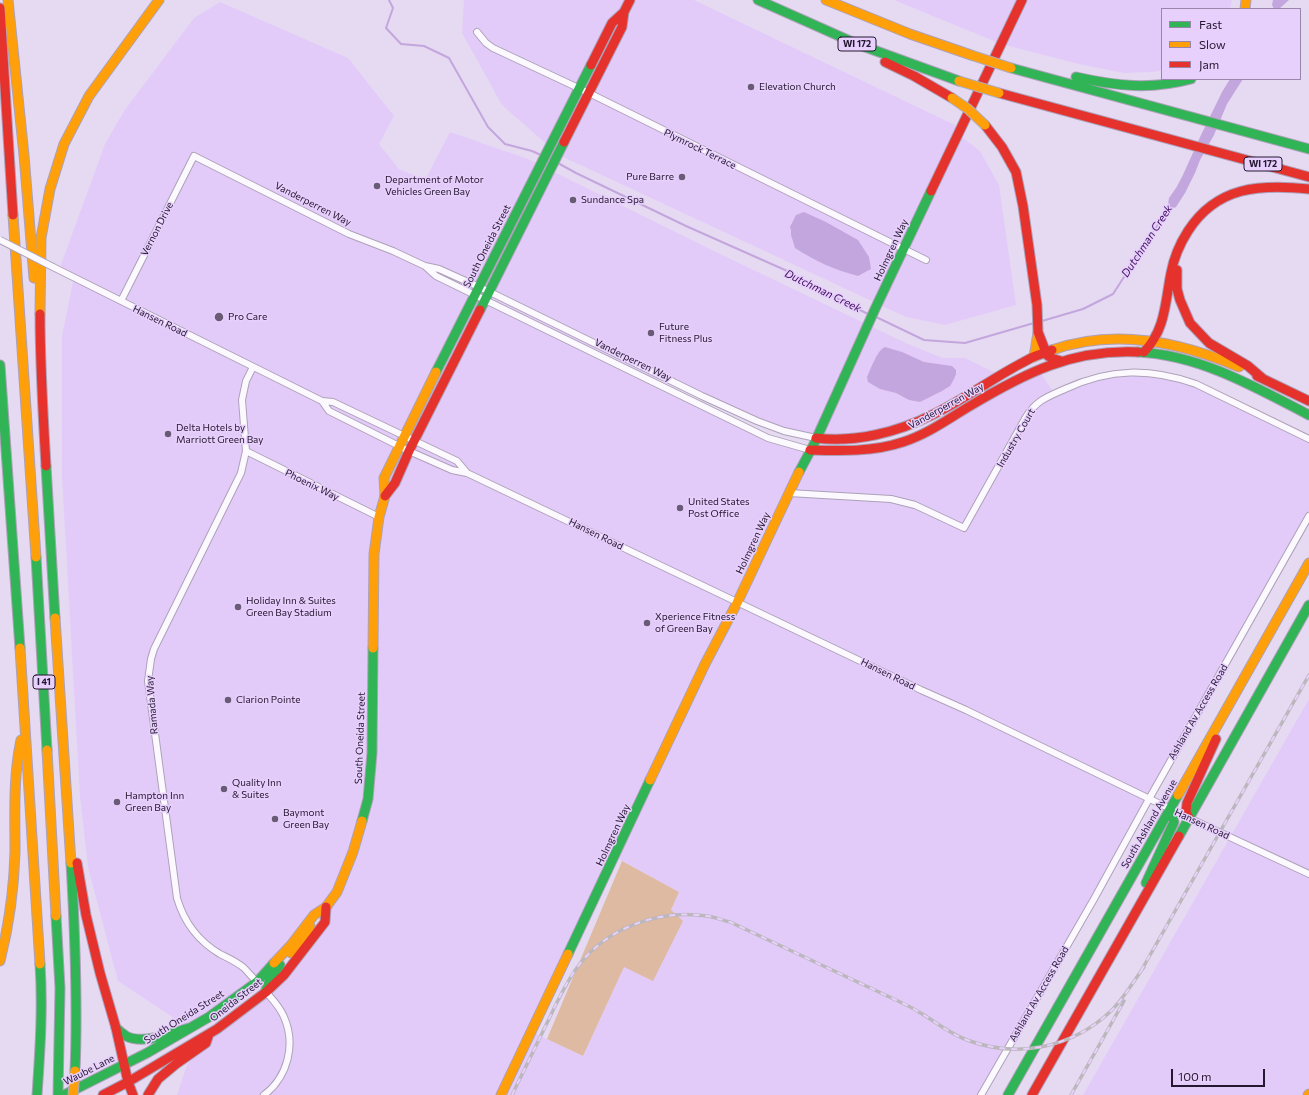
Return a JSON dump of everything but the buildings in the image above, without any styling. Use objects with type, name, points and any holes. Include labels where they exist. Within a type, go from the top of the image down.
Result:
[{"type":"main road","points":[[8,0],[24,155],[35,315],[40,347]]},
{"type":"main road","points":[[138,29],[150,0]]},
{"type":"main road","points":[[73,1095],[77,1020],[76,962],[42,404],[40,347],[41,238],[56,166],[72,125],[89,96],[158,0]]},
{"type":"main road","name":"South Oneida Street","points":[[385,496],[395,482],[552,166],[559,155],[622,27],[624,12],[630,0]]},
{"type":"main road","name":"WI 172","points":[[758,0],[857,44],[959,81],[1110,124],[1309,177]]},
{"type":"main road","name":"WI 172","points":[[826,0],[910,34],[974,56],[1013,65],[1309,149]]},
{"type":"main road","name":"Holmgren Way","points":[[501,1095],[705,664],[737,602],[816,438],[875,309],[1022,0]]},
{"type":"main road","name":"I 41","points":[[0,8],[17,285],[31,475],[60,988],[58,1095]]},
{"type":"main road","name":"South Oneida Street","points":[[125,1064],[209,1017],[257,982],[291,945],[314,916],[326,907],[337,892],[353,852],[368,799],[372,753],[374,554],[379,517],[385,496],[384,478],[612,22],[624,12]]},
{"type":"main road","points":[[857,44],[885,62],[914,76],[952,98],[985,125],[1002,147],[1016,172],[1023,206],[1037,305],[1038,332],[1034,357]]},
{"type":"main road","points":[[1013,65],[1095,82],[1119,85],[1144,87],[1163,86],[1187,80]]},
{"type":"main road","points":[[1144,352],[1153,341],[1161,323],[1175,253],[1199,214],[1223,197],[1238,191],[1257,187],[1290,187],[1309,189]]},
{"type":"main road","points":[[1181,244],[1177,270],[1177,288],[1182,306],[1190,323],[1209,343],[1248,366],[1262,378]]},
{"type":"main road","points":[[1038,332],[1046,353],[1051,358],[1061,361]]},
{"type":"main road","name":"Vanderperren Way","points":[[816,438],[837,440],[853,438],[887,432],[918,422],[935,414],[1017,365],[1034,357],[1078,344],[1096,341],[1126,339],[1153,341],[1185,347],[1210,354],[1309,401]]},
{"type":"main road","name":"Vanderperren Way","points":[[810,450],[843,451],[878,449],[904,441],[924,433],[991,394],[1038,369],[1061,361],[1094,354],[1116,352],[1144,352],[1171,356],[1206,365],[1230,375],[1309,415]]},
{"type":"main road","name":"I 41","points":[[0,365],[42,987],[42,1024],[37,1093]]},
{"type":"main road","name":"South Ashland Avenue","points":[[1008,1095],[1309,563]]},
{"type":"main road","points":[[1032,1095],[1309,605]]},
{"type":"main road","points":[[1188,818],[1186,812],[1187,803],[1219,733],[1230,704]]},
{"type":"main road","points":[[0,961],[8,926],[13,893],[16,764],[24,727]]},
{"type":"main road","points":[[64,748],[68,761],[74,837],[86,915],[132,1095]]},
{"type":"main road","points":[[1141,903],[1144,887],[1174,822],[1170,809]]},
{"type":"main road","name":"Oneida Street","points":[[128,1082],[209,1034],[266,992],[284,975],[325,922],[326,907]]},
{"type":"main road","points":[[266,992],[266,986],[274,971],[304,939],[314,916]]},
{"type":"main road","points":[[148,1095],[158,1079],[206,1043],[209,1034],[220,1021],[250,998],[257,982]]},
{"type":"main road","points":[[116,1028],[128,1037],[138,1038],[152,1038],[189,1028]]},
{"type":"main road","name":"Waube Lane","points":[[64,1095],[125,1064]]},
{"type":"main road","points":[[103,1095],[128,1082]]},
{"type":"street","name":"Plymrock Terrace","points":[[477,32],[486,43],[493,48],[589,93],[926,260]]},
{"type":"street","name":"Vanderperren Way","points":[[194,156],[349,234],[393,251],[425,266],[435,276],[477,291],[757,421],[784,431],[816,438]]},
{"type":"street","name":"Vernon Drive","points":[[121,301],[194,156]]},
{"type":"street","name":"Hansen Road","points":[[0,240],[322,401],[333,402],[457,461],[467,473]]},
{"type":"street","name":"Vanderperren Way","points":[[477,291],[768,438],[810,450]]},
{"type":"street","name":"Ramada Way","points":[[253,367],[246,381],[242,400],[246,452],[243,468],[154,648],[150,659],[148,682],[177,898],[180,908],[191,929],[200,939],[209,947],[244,968],[257,982]]},
{"type":"street","name":"Industry Court","points":[[789,494],[897,500],[915,505],[964,528],[1026,417],[1037,403],[1082,381],[1113,374],[1146,372],[1178,378],[1196,384],[1309,439]]},
{"type":"street","name":"Hansen Road","points":[[322,401],[328,411],[409,452],[452,470],[467,473],[924,692],[966,710],[1188,818],[1309,874]]},
{"type":"street","name":"Phoenix Way","points":[[246,452],[379,517]]},
{"type":"street","name":"Ashland Av Access Road","points":[[981,1095],[1094,899],[1309,516]]},
{"type":"street","points":[[264,1095],[276,1084],[281,1076],[288,1058],[290,1046],[284,1016],[266,992]]},
{"type":"shaded area","points":[[464,0],[694,0],[961,128],[958,134],[980,151],[999,185],[1016,305],[945,325],[906,317],[559,155],[502,105],[462,33]],"holes":[[[624,13],[588,93],[579,88],[612,23]]]},
{"type":"shaded area","points":[[894,0],[1232,0],[1230,8],[1161,8],[1161,70],[1153,72],[1124,73],[1079,64],[1001,44]]},
{"type":"shaded area","points":[[1273,0],[1289,0],[1280,8],[1274,8],[1272,5]]},
{"type":"shaded area","points":[[220,2],[348,58],[394,116],[379,144],[399,169],[425,180],[450,132],[528,159],[714,251],[908,344],[943,358],[965,358],[1000,375],[918,422],[837,440],[784,431],[659,375],[656,382],[768,438],[810,450],[904,441],[1038,369],[1054,393],[1113,373],[1178,378],[1309,439],[1309,516],[981,1095],[177,1095],[187,1065],[217,1029],[266,992],[325,922],[326,907],[257,982],[189,1028],[118,981],[88,867],[80,797],[62,477],[62,336],[74,277],[59,270],[105,144],[124,111],[194,18]],"holes":[[[615,857],[679,892],[671,910],[624,966],[583,1056],[532,1032]]]},
{"type":"shaded area","points":[[1229,80],[1242,80],[1227,104],[1214,135],[1200,160],[1185,193],[1176,207],[1167,211],[1169,198],[1182,177],[1222,92]]},
{"type":"shaded area","points":[[804,212],[826,222],[858,240],[869,257],[871,269],[858,276],[825,265],[795,248],[790,227],[796,215]]},
{"type":"shaded area","points":[[885,347],[902,352],[924,362],[952,366],[956,370],[954,379],[950,386],[920,402],[909,400],[896,393],[880,389],[868,382],[867,377],[879,352]]},
{"type":"shaded area","points":[[1309,699],[1309,1094],[1083,1095]]},
{"type":"shaded area","points":[[622,861],[679,892],[671,910],[683,921],[653,981],[624,967],[583,1056],[547,1039]]},
{"type":"waterway","name":"Dutchman Creek","points":[[389,0],[393,8],[386,28],[401,44],[424,46],[449,58],[488,127],[505,144],[532,151],[543,156]]},
{"type":"waterway","name":"Dutchman Creek","points":[[556,162],[686,226],[785,270],[870,315]]},
{"type":"waterway","name":"Dutchman Creek","points":[[1042,321],[1083,309],[1113,294],[1168,209]]},
{"type":"waterway","name":"Dutchman Creek","points":[[874,316],[924,340],[965,343],[1034,323]]},
{"type":"railway","points":[[1141,971],[1309,675]]},
{"type":"railway","points":[[512,1095],[562,992],[579,965],[605,940],[620,931],[653,918],[671,915],[710,916],[730,922],[905,1004],[961,1038],[986,1046],[1005,1049],[1024,1049],[1043,1046],[1079,1034],[1096,1024],[1116,1006],[1144,967]]},
{"type":"railway","points":[[1071,1095],[1124,1001]]},
{"type":"traffic: fast","points":[[758,0],[857,44],[959,81]]},
{"type":"traffic: fast","points":[[436,372],[591,65]]},
{"type":"traffic: fast","points":[[1011,68],[1309,149]]},
{"type":"traffic: fast","points":[[1076,77],[1105,83],[1134,86],[1162,85],[1186,80]]},
{"type":"traffic: fast","points":[[480,310],[564,142]]},
{"type":"traffic: fast","points":[[799,472],[814,444],[875,309],[931,191]]},
{"type":"traffic: fast","points":[[1138,352],[1161,354],[1205,366],[1248,384],[1309,415]]},
{"type":"traffic: fast","points":[[0,365],[20,648]]},
{"type":"traffic: fast","points":[[46,466],[55,618]]},
{"type":"traffic: fast","points":[[36,557],[47,750]]},
{"type":"traffic: fast","points":[[1179,836],[1309,605]]},
{"type":"traffic: fast","points":[[362,821],[368,799],[372,753],[373,648]]},
{"type":"traffic: fast","points":[[568,954],[650,780]]},
{"type":"traffic: fast","points":[[1008,1095],[1178,795]]},
{"type":"traffic: fast","points":[[1146,883],[1174,822],[1170,809]]},
{"type":"traffic: fast","points":[[71,863],[76,967],[75,1071]]},
{"type":"traffic: fast","points":[[56,916],[60,988],[58,1095]]},
{"type":"traffic: fast","points":[[64,1095],[147,1053],[209,1017],[257,982],[274,963]]},
{"type":"traffic: fast","points":[[37,1095],[41,1013],[40,964]]},
{"type":"traffic: fast","points":[[266,990],[271,977],[280,965]]},
{"type":"traffic: fast","points":[[116,1028],[126,1036],[141,1039],[158,1037],[189,1028]]},
{"type":"traffic: slow","points":[[8,0],[24,155],[34,278]]},
{"type":"traffic: slow","points":[[40,314],[41,238],[50,189],[64,144],[89,96],[159,0]]},
{"type":"traffic: slow","points":[[826,0],[910,34],[971,55]]},
{"type":"traffic: slow","points":[[1245,8],[1246,0]]},
{"type":"traffic: slow","points":[[971,55],[1011,68]]},
{"type":"traffic: slow","points":[[959,81],[999,93]]},
{"type":"traffic: slow","points":[[952,98],[968,109],[985,125]]},
{"type":"traffic: slow","points":[[13,215],[36,557]]},
{"type":"traffic: slow","points":[[1034,357],[1038,333]]},
{"type":"traffic: slow","points":[[1052,350],[1075,343],[1099,340],[1123,339],[1147,341],[1194,351],[1239,367]]},
{"type":"traffic: slow","points":[[373,648],[374,554],[379,517],[385,496],[384,478],[436,372]]},
{"type":"traffic: slow","points":[[650,780],[705,664],[737,603],[799,472]]},
{"type":"traffic: slow","points":[[1178,795],[1309,563]]},
{"type":"traffic: slow","points":[[55,618],[71,863]]},
{"type":"traffic: slow","points":[[20,648],[40,964]]},
{"type":"traffic: slow","points":[[0,961],[6,934],[14,880],[16,782],[18,754],[21,740]]},
{"type":"traffic: slow","points":[[47,750],[56,916]]},
{"type":"traffic: slow","points":[[274,963],[291,945],[314,915],[326,907],[337,892],[353,852],[362,821]]},
{"type":"traffic: slow","points":[[291,953],[304,939],[310,926]]},
{"type":"traffic: slow","points":[[501,1095],[568,954]]},
{"type":"traffic: slow","points":[[73,1095],[75,1071]]},
{"type":"traffic: jam","points":[[564,142],[622,27],[624,12],[630,0]]},
{"type":"traffic: jam","points":[[931,191],[1022,0]]},
{"type":"traffic: jam","points":[[0,8],[13,215]]},
{"type":"traffic: jam","points":[[591,65],[612,23],[624,12]]},
{"type":"traffic: jam","points":[[885,62],[914,76],[952,98]]},
{"type":"traffic: jam","points":[[999,93],[1309,177]]},
{"type":"traffic: jam","points":[[985,125],[1002,147],[1016,172],[1023,206],[1037,305],[1038,332],[1047,355],[1061,361]]},
{"type":"traffic: jam","points":[[1144,352],[1157,334],[1161,325],[1172,267],[1177,251],[1188,231],[1200,216],[1212,205],[1241,191],[1274,187],[1309,189]]},
{"type":"traffic: jam","points":[[1177,270],[1177,289],[1190,323],[1209,343],[1248,366],[1262,378]]},
{"type":"traffic: jam","points":[[385,496],[395,483],[409,451],[480,310]]},
{"type":"traffic: jam","points":[[40,314],[41,371],[46,466]]},
{"type":"traffic: jam","points":[[816,438],[846,439],[876,435],[919,421],[943,409],[1033,357],[1052,350]]},
{"type":"traffic: jam","points":[[810,450],[845,451],[869,449],[880,448],[903,442],[929,431],[1010,383],[1050,366],[1070,359],[1092,355],[1114,352],[1138,352]]},
{"type":"traffic: jam","points":[[1257,376],[1309,401]]},
{"type":"traffic: jam","points":[[1189,818],[1186,812],[1187,803],[1216,739]]},
{"type":"traffic: jam","points":[[1032,1095],[1179,836]]},
{"type":"traffic: jam","points":[[77,863],[86,915],[100,973],[116,1028],[128,1082],[133,1095]]},
{"type":"traffic: jam","points":[[103,1095],[128,1082],[217,1029],[266,992],[284,975],[325,922],[326,907]]},
{"type":"traffic: jam","points":[[148,1095],[158,1079],[206,1043],[209,1034]]},
{"type":"place","name":"Elevation Church","points":[[751,87]]},
{"type":"place","name":"Pure Barre","points":[[682,177]]},
{"type":"place","name":"Department of Motor Vehicles Green Bay","points":[[377,186]]},
{"type":"place","name":"Sundance Spa","points":[[573,200]]},
{"type":"place","name":"Pro Care","points":[[219,317]]},
{"type":"place","name":"Future Fitness Plus","points":[[651,333]]},
{"type":"place","name":"Delta Hotels by Marriott Green Bay","points":[[168,434]]},
{"type":"place","name":"United States Post Office","points":[[680,508]]},
{"type":"place","name":"Holiday Inn & Suites Green Bay Stadium","points":[[238,607]]},
{"type":"place","name":"Xperience Fitness of Green Bay","points":[[647,623]]},
{"type":"place","name":"Clarion Pointe","points":[[228,700]]},
{"type":"place","name":"Quality Inn & Suites","points":[[224,789]]},
{"type":"place","name":"Hampton Inn Green Bay","points":[[117,802]]},
{"type":"place","name":"Baymont Green Bay","points":[[275,819]]}]
